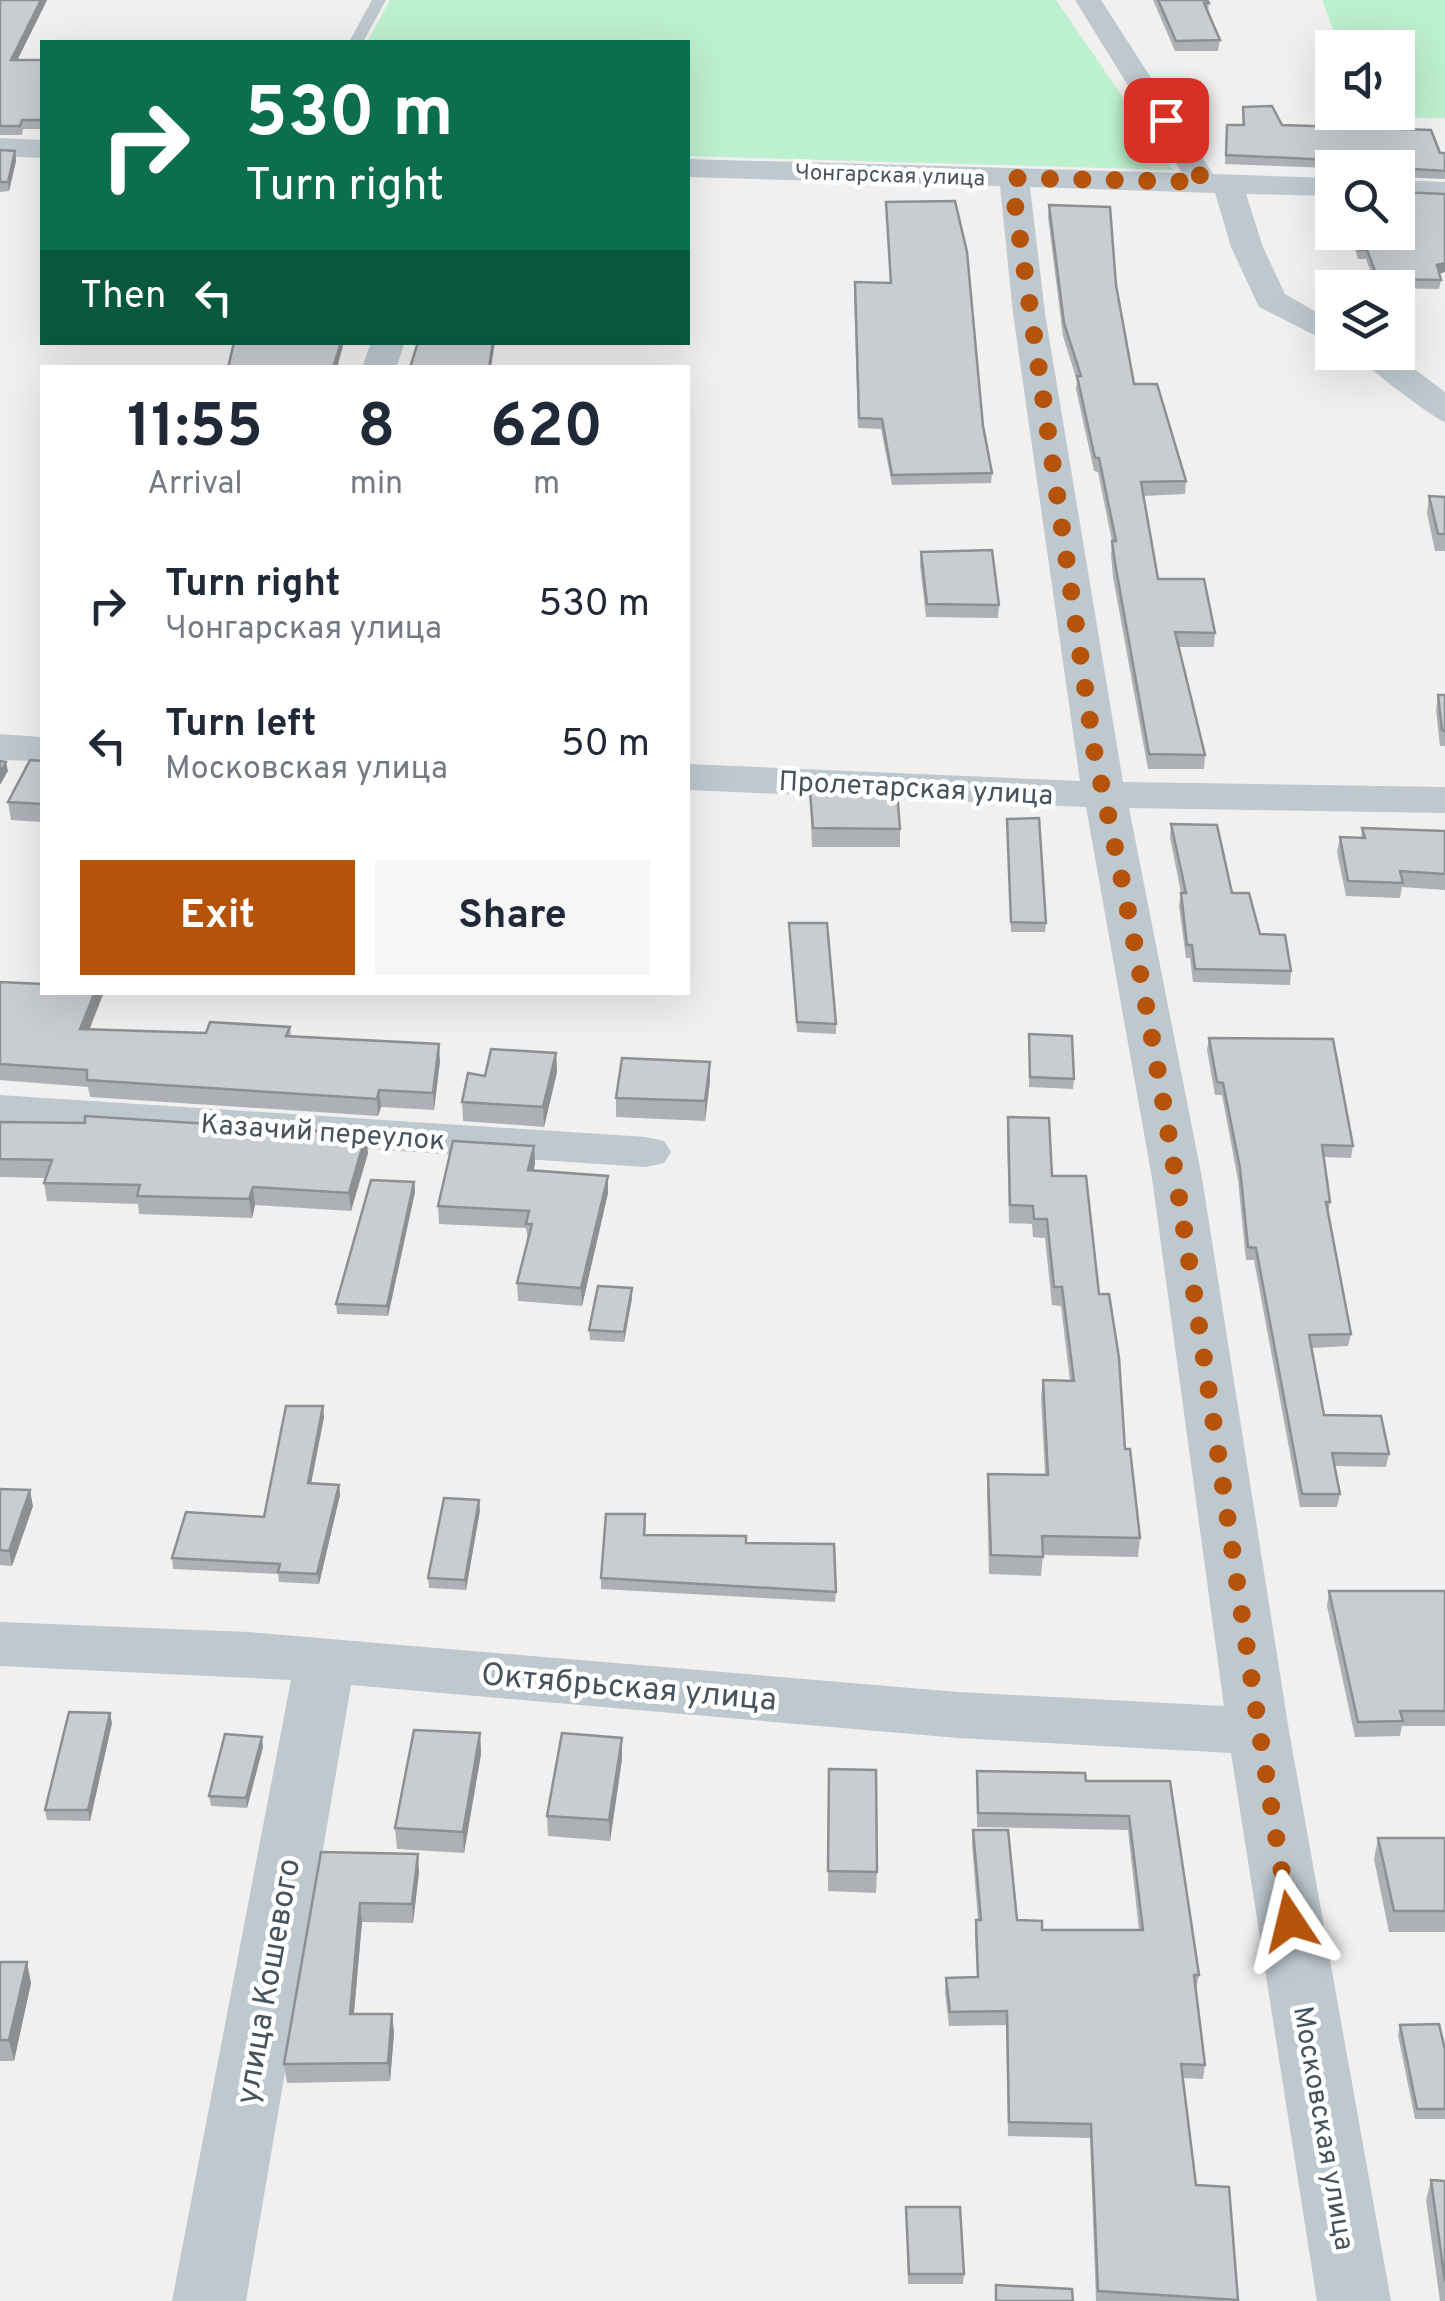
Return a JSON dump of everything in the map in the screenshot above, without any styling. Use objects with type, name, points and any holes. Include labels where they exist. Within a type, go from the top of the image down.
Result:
[{"type":"street","points":[[1088,0],[1216,183],[1271,300],[1315,325]]},
{"type":"street","points":[[0,147],[40,148]]},
{"type":"street","name":"Чонгарская улица","points":[[690,168],[1315,186]]},
{"type":"street","name":"Московская улица","points":[[1014,178],[1029,313],[1104,795],[1177,1178],[1258,1732],[1354,2301]]},
{"type":"street","points":[[1415,190],[1445,191]]},
{"type":"street","points":[[1395,370],[1424,390],[1445,412]]},
{"type":"street","points":[[0,747],[40,749]]},
{"type":"street","name":"Пролетарская улица","points":[[690,777],[1104,795],[1445,800]]},
{"type":"street","name":"Казачий переулок","points":[[0,1110],[646,1152]]},
{"type":"street","name":"Октябрьская улица","points":[[0,1644],[326,1660],[958,1715],[1258,1732]]},
{"type":"street","name":"улица Кошевого","points":[[208,2301],[326,1660]]},
{"type":"lane","points":[[357,40],[379,0]]},
{"type":"green space","points":[[390,0],[1056,0],[1173,170],[690,156],[690,40],[368,40]]},
{"type":"green space","points":[[1322,0],[1445,0],[1445,118],[1415,118],[1415,30],[1333,30]]},
{"type":"building","points":[[0,0],[41,0],[11,60],[40,60],[40,120],[0,126]]},
{"type":"building","points":[[1158,0],[1207,0],[1209,3],[1204,3],[1220,40],[1176,41]]},
{"type":"building","points":[[1272,106],[1282,125],[1315,126],[1315,130],[1431,130],[1440,153],[1445,153],[1445,171],[1415,169],[1415,150],[1315,150],[1315,159],[1226,155],[1227,125],[1244,125],[1243,107]]},
{"type":"building","points":[[0,150],[15,151],[8,182],[0,182]]},
{"type":"building","points":[[1415,193],[1445,194],[1445,263],[1437,265],[1441,280],[1415,280],[1415,270],[1375,270],[1367,250],[1415,250]]},
{"type":"building","points":[[955,201],[967,252],[983,426],[992,473],[892,475],[882,419],[859,418],[855,282],[891,283],[886,202]]},
{"type":"building","points":[[1049,205],[1110,207],[1116,285],[1134,384],[1157,384],[1186,481],[1141,482],[1158,579],[1204,579],[1215,633],[1175,632],[1205,755],[1149,754],[1115,563],[1112,541],[1116,541],[1077,376],[1081,376],[1064,323]]},
{"type":"building","points":[[233,345],[340,345],[334,365],[229,365]]},
{"type":"building","points":[[417,345],[493,345],[489,365],[411,365]]},
{"type":"building","points":[[1429,496],[1445,497],[1445,534],[1438,534]]},
{"type":"building","points":[[992,550],[999,605],[927,604],[921,552]]},
{"type":"building","points":[[1438,695],[1445,695],[1445,731],[1442,730]]},
{"type":"building","points":[[30,760],[40,761],[40,804],[8,802]]},
{"type":"building","points":[[810,792],[897,792],[900,829],[813,828]]},
{"type":"building","points":[[1039,818],[1046,923],[1011,922],[1007,819]]},
{"type":"building","points":[[1171,824],[1217,825],[1232,893],[1249,893],[1260,934],[1285,935],[1291,971],[1195,969],[1192,945],[1187,945],[1181,893],[1186,893]]},
{"type":"building","points":[[1362,828],[1445,831],[1445,874],[1400,871],[1403,883],[1348,881],[1340,837],[1365,838]]},
{"type":"building","points":[[789,923],[827,923],[836,1024],[797,1022]]},
{"type":"building","points":[[0,982],[40,984],[40,995],[94,995],[80,1029],[206,1033],[210,1022],[290,1027],[286,1036],[439,1044],[433,1093],[379,1090],[377,1099],[87,1080],[87,1070],[0,1064]]},
{"type":"building","points":[[1029,1034],[1072,1036],[1074,1079],[1030,1077]]},
{"type":"building","points":[[1209,1038],[1333,1039],[1353,1146],[1322,1145],[1330,1202],[1326,1202],[1351,1334],[1309,1335],[1324,1415],[1381,1416],[1389,1454],[1332,1453],[1340,1494],[1302,1494],[1256,1248],[1248,1247],[1240,1168],[1223,1083],[1217,1082]]},
{"type":"building","points":[[491,1049],[556,1053],[543,1107],[462,1102],[468,1073],[485,1076]]},
{"type":"building","points":[[622,1058],[710,1062],[705,1101],[616,1098]]},
{"type":"building","points":[[85,1116],[366,1134],[349,1193],[253,1187],[249,1199],[137,1196],[140,1185],[44,1183],[52,1160],[0,1159],[0,1122],[85,1123]]},
{"type":"building","points":[[1008,1117],[1049,1118],[1052,1176],[1086,1176],[1099,1294],[1109,1294],[1119,1358],[1125,1449],[1130,1449],[1140,1538],[1042,1536],[1043,1557],[991,1555],[988,1474],[1048,1475],[1043,1380],[1074,1381],[1062,1287],[1054,1287],[1047,1219],[1034,1219],[1033,1206],[1010,1205]]},
{"type":"building","points":[[453,1141],[534,1146],[528,1170],[608,1176],[581,1288],[517,1283],[532,1224],[526,1224],[529,1211],[438,1206]]},
{"type":"building","points":[[371,1180],[414,1182],[387,1306],[336,1304]]},
{"type":"building","points":[[598,1286],[632,1288],[624,1332],[589,1330]]},
{"type":"building","points":[[286,1406],[323,1406],[308,1483],[339,1485],[317,1574],[278,1572],[280,1564],[172,1558],[186,1512],[264,1517]]},
{"type":"building","points":[[0,1489],[30,1490],[9,1551],[0,1550]]},
{"type":"building","points":[[444,1498],[479,1500],[465,1580],[428,1578]]},
{"type":"building","points":[[606,1514],[645,1514],[644,1535],[746,1536],[746,1543],[834,1544],[836,1592],[601,1578]]},
{"type":"building","points":[[1329,1591],[1445,1591],[1445,1711],[1400,1711],[1403,1721],[1358,1722]]},
{"type":"building","points":[[69,1712],[110,1713],[88,1810],[45,1810]]},
{"type":"building","points":[[414,1730],[480,1733],[463,1832],[395,1828]]},
{"type":"building","points":[[562,1733],[622,1738],[609,1820],[547,1816]]},
{"type":"building","points":[[225,1734],[262,1737],[246,1798],[209,1796]]},
{"type":"building","points":[[829,1769],[876,1770],[877,1872],[828,1871]]},
{"type":"building","points":[[977,1771],[1085,1773],[1086,1781],[1170,1781],[1199,1975],[1194,1975],[1205,2065],[1181,2064],[1196,2185],[1229,2187],[1238,2300],[1098,2291],[1091,2124],[1009,2122],[1007,2011],[950,2012],[946,1978],[978,1977],[976,1920],[981,1920],[973,1830],[1008,1830],[1017,1920],[1042,1921],[1042,1930],[1143,1930],[1129,1816],[978,1813]]},
{"type":"building","points":[[1378,1838],[1445,1838],[1445,1911],[1394,1911]]},
{"type":"building","points":[[321,1852],[418,1854],[412,1904],[360,1903],[350,2014],[392,2014],[388,2063],[284,2064]]},
{"type":"building","points":[[0,1962],[27,1962],[9,2040],[0,2040]]},
{"type":"building","points":[[1439,2024],[1445,2050],[1445,2109],[1417,2109],[1400,2025]]},
{"type":"building","points":[[1431,2180],[1445,2181],[1445,2282]]},
{"type":"building","points":[[906,2207],[960,2207],[964,2274],[909,2274]]},
{"type":"building","points":[[996,2285],[1072,2289],[1073,2301],[996,2301]]},
{"type":"route","points":[[1166,120],[1204,182],[1014,178],[1015,204],[1095,756],[1114,833],[1177,1178],[1258,1732],[1290,1921]]}]
